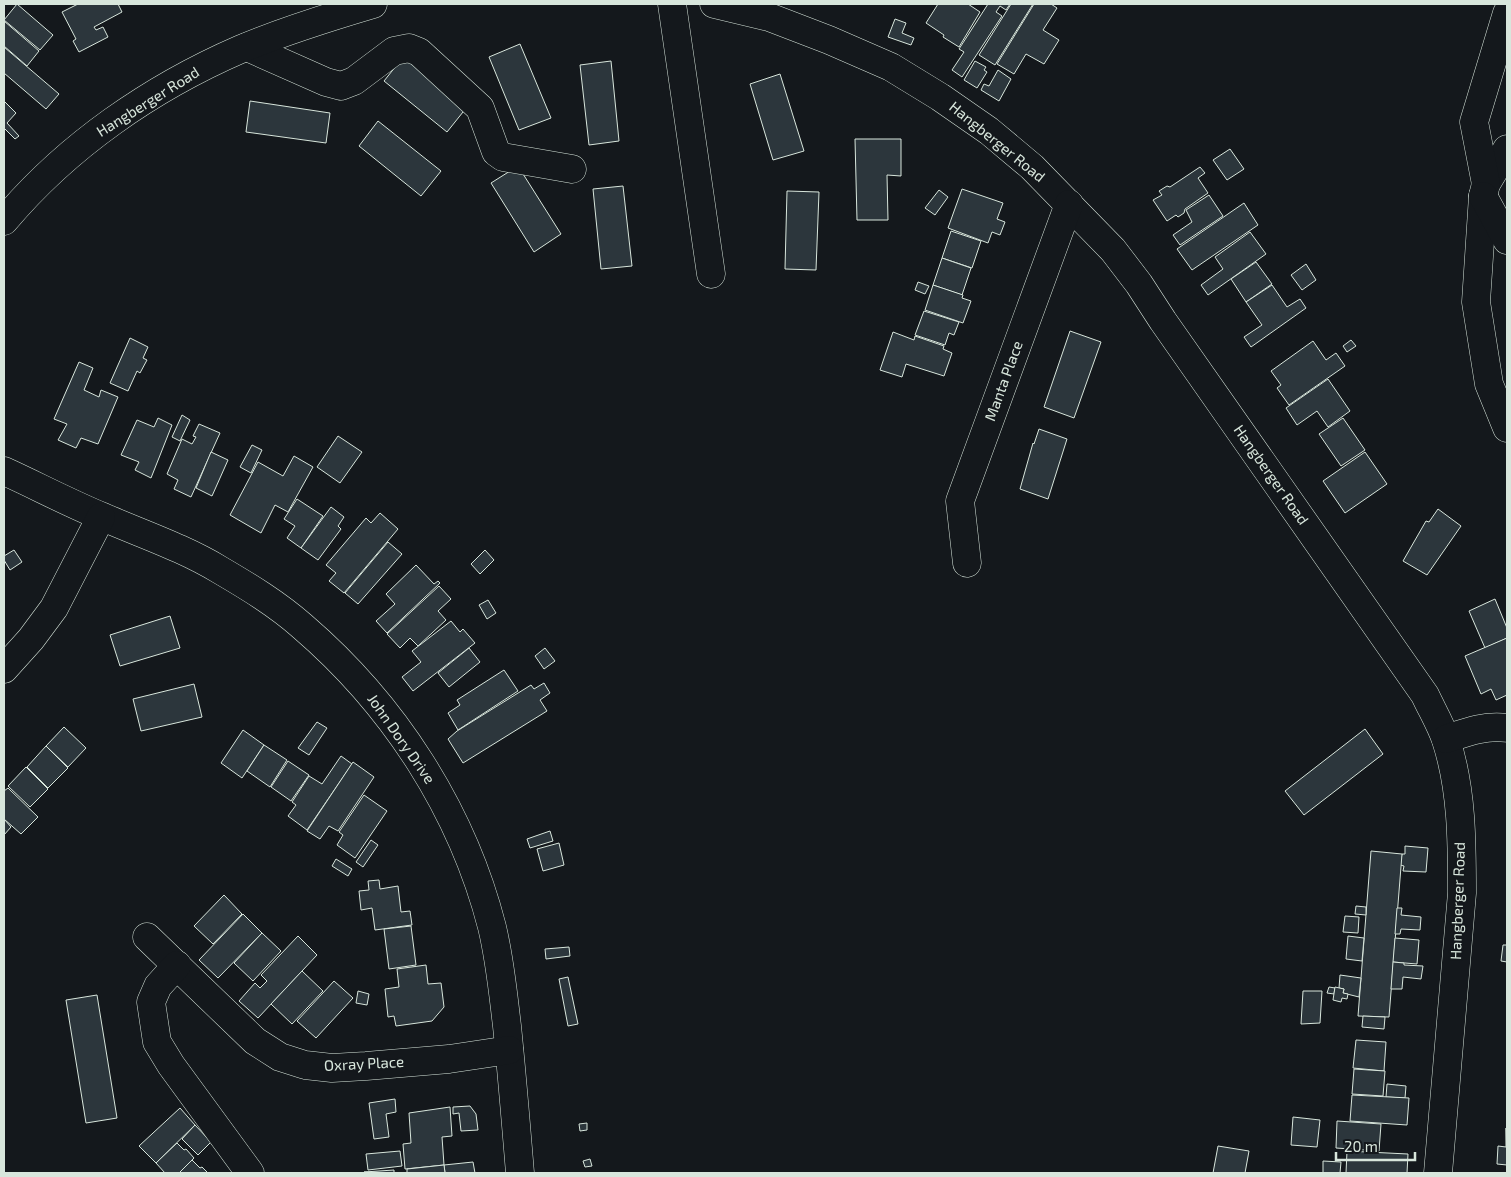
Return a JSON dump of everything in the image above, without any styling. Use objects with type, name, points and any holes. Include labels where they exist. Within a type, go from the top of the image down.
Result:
[{"type":"street","name":"Hangberger Road","points":[[4,220],[20,202],[78,147],[124,114],[179,79],[247,47],[309,23],[373,4]]},
{"type":"street","points":[[672,4],[711,274]]},
{"type":"street","name":"Hangberger Road","points":[[714,4],[769,17],[891,67],[940,97],[989,131],[1032,167],[1113,250],[1139,284],[1425,695],[1446,739],[1452,760],[1460,812],[1462,855],[1462,893],[1438,1173]]},
{"type":"street","points":[[1507,13],[1474,122],[1484,190],[1476,302],[1489,384],[1507,428]]},
{"type":"street","points":[[247,47],[326,82],[341,86],[354,80],[394,51],[409,48],[420,52],[480,108],[496,152],[503,157],[572,169]]},
{"type":"street","points":[[1484,190],[1507,148]]},
{"type":"street","points":[[1484,190],[1507,240]]},
{"type":"street","name":"Manta Place","points":[[967,563],[960,501],[1069,204]]},
{"type":"street","name":"John Dory Drive","points":[[4,471],[101,517],[154,538],[217,568],[265,598],[302,626],[343,664],[383,708],[425,769],[452,818],[477,876],[493,929],[502,984],[520,1173]]},
{"type":"street","points":[[4,669],[54,608],[101,517]]},
{"type":"street","points":[[1446,739],[1480,728],[1495,726],[1507,728]]},
{"type":"street","name":"Oxray Place","points":[[147,937],[255,1041],[280,1057],[304,1065],[332,1068],[366,1066],[449,1059],[509,1050]]},
{"type":"street","points":[[177,966],[158,986],[151,1002],[157,1042],[171,1065],[250,1173]]},
{"type":"building","points":[[17,4],[53,35],[40,50],[4,20]]},
{"type":"building","points":[[78,4],[118,4],[122,12],[94,27],[96,30],[103,27],[108,37],[79,52],[73,41],[76,39],[62,12]]},
{"type":"building","points":[[938,4],[968,4],[980,12],[959,47],[926,23]]},
{"type":"building","points":[[988,4],[1010,4],[1006,10],[1000,6],[996,12],[1002,16],[962,77],[952,70],[964,52],[959,49]]},
{"type":"building","points":[[1011,4],[1033,4],[995,65],[979,55]]},
{"type":"building","points":[[1034,4],[1051,4],[1057,8],[1043,30],[1059,40],[1044,64],[1026,54],[1014,74],[997,64]]},
{"type":"building","points":[[895,19],[906,23],[902,33],[914,38],[911,45],[888,37]]},
{"type":"building","points":[[4,21],[39,51],[27,66],[4,46]]},
{"type":"building","points":[[520,44],[551,118],[519,130],[489,57]]},
{"type":"building","points":[[4,47],[59,94],[46,109],[4,73]]},
{"type":"building","points":[[404,56],[467,107],[447,132],[384,81]]},
{"type":"building","points":[[611,61],[619,141],[589,145],[580,65]]},
{"type":"building","points":[[975,61],[986,67],[984,70],[987,72],[977,88],[964,80]]},
{"type":"building","points":[[998,70],[1011,79],[999,101],[981,90],[984,84],[989,86]]},
{"type":"building","points":[[780,74],[804,151],[773,160],[750,84]]},
{"type":"building","points":[[4,101],[16,113],[7,123],[19,136],[15,139],[4,128]]},
{"type":"building","points":[[250,101],[330,113],[326,143],[246,132]]},
{"type":"building","points":[[378,121],[441,171],[421,196],[359,146]]},
{"type":"building","points":[[855,139],[901,139],[901,176],[887,175],[888,220],[857,220]]},
{"type":"building","points":[[1230,149],[1244,169],[1227,180],[1213,160]]},
{"type":"building","points":[[518,166],[561,234],[534,252],[491,183]]},
{"type":"building","points":[[1200,167],[1205,173],[1198,178],[1208,193],[1185,209],[1184,213],[1178,217],[1176,215],[1167,221],[1153,200],[1162,195],[1159,191],[1167,186],[1170,187]]},
{"type":"building","points":[[623,186],[632,266],[601,269],[593,189]]},
{"type":"building","points":[[962,189],[1003,203],[997,219],[1005,222],[1000,235],[992,232],[988,243],[948,228]]},
{"type":"building","points":[[939,190],[948,197],[935,215],[925,208]]},
{"type":"building","points":[[787,191],[819,192],[816,270],[785,269]]},
{"type":"building","points":[[1209,195],[1223,216],[1180,245],[1173,235],[1192,222],[1186,210]]},
{"type":"building","points":[[1244,203],[1258,225],[1192,270],[1177,249]]},
{"type":"building","points":[[951,231],[981,241],[972,268],[942,258]]},
{"type":"building","points":[[1250,232],[1266,254],[1208,295],[1201,285],[1223,269],[1215,257]]},
{"type":"building","points":[[942,258],[971,268],[962,295],[933,285]]},
{"type":"building","points":[[1256,262],[1272,284],[1246,302],[1231,279]]},
{"type":"building","points":[[1306,264],[1316,280],[1302,290],[1291,275]]},
{"type":"building","points":[[918,282],[929,286],[925,294],[915,290]]},
{"type":"building","points":[[933,285],[963,295],[962,298],[971,301],[963,323],[925,310]]},
{"type":"building","points":[[1272,285],[1287,307],[1300,299],[1306,308],[1251,347],[1244,337],[1262,325],[1246,302]]},
{"type":"building","points":[[924,311],[959,322],[954,335],[949,333],[945,345],[915,335]]},
{"type":"building","points":[[1070,331],[1101,342],[1074,418],[1044,407]]},
{"type":"building","points":[[893,332],[914,340],[915,336],[944,346],[943,349],[952,353],[944,376],[906,364],[902,377],[880,370]]},
{"type":"building","points":[[130,338],[148,347],[143,358],[147,360],[140,373],[137,371],[128,391],[110,383]]},
{"type":"building","points":[[1351,340],[1356,346],[1347,352],[1343,346]]},
{"type":"building","points":[[1313,341],[1326,360],[1336,353],[1345,366],[1289,405],[1277,388],[1281,385],[1271,371]]},
{"type":"building","points":[[79,362],[93,368],[84,390],[99,397],[101,390],[118,397],[98,444],[81,438],[76,448],[58,440],[67,424],[54,419]]},
{"type":"building","points":[[1328,379],[1350,411],[1328,427],[1317,411],[1297,425],[1286,408]]},
{"type":"building","points":[[182,415],[190,420],[180,441],[172,437]]},
{"type":"building","points":[[158,418],[172,425],[151,478],[135,470],[139,462],[121,455],[137,420],[154,427]]},
{"type":"building","points":[[1343,418],[1365,450],[1341,466],[1319,434]]},
{"type":"building","points":[[199,424],[220,433],[191,497],[174,489],[178,480],[167,474],[182,439],[192,444],[196,437],[193,436]]},
{"type":"building","points":[[1039,429],[1067,439],[1048,499],[1020,489]]},
{"type":"building","points":[[338,436],[362,452],[340,483],[317,467]]},
{"type":"building","points":[[252,445],[262,450],[251,473],[240,467]]},
{"type":"building","points":[[211,452],[228,460],[212,496],[196,488]]},
{"type":"building","points":[[1365,452],[1387,484],[1345,513],[1323,481]]},
{"type":"building","points":[[294,456],[313,467],[288,512],[275,505],[261,533],[230,515],[258,462],[283,476]]},
{"type":"building","points":[[297,499],[323,516],[301,548],[287,538],[295,526],[284,519]]},
{"type":"building","points":[[331,507],[344,517],[338,526],[341,529],[318,560],[301,548]]},
{"type":"building","points":[[1438,509],[1461,526],[1427,575],[1403,561],[1426,521],[1429,522]]},
{"type":"building","points":[[380,513],[398,529],[344,593],[329,581],[336,573],[326,565],[366,518],[371,523]]},
{"type":"building","points":[[388,542],[402,554],[358,604],[345,593]]},
{"type":"building","points":[[14,550],[22,562],[10,570],[4,560],[4,556]]},
{"type":"building","points":[[485,550],[494,560],[480,574],[471,564]]},
{"type":"building","points":[[416,565],[434,584],[438,581],[440,583],[387,633],[376,621],[395,604],[386,594]]},
{"type":"building","points":[[439,586],[451,599],[438,611],[446,620],[418,646],[410,638],[400,648],[387,634]]},
{"type":"building","points":[[1495,599],[1507,628],[1507,638],[1485,648],[1469,611]]},
{"type":"building","points":[[488,600],[496,613],[487,619],[479,605]]},
{"type":"building","points":[[170,616],[180,648],[120,666],[110,635]]},
{"type":"building","points":[[451,621],[460,632],[463,629],[475,643],[413,691],[402,677],[421,662],[412,651]]},
{"type":"building","points":[[1507,638],[1507,695],[1496,700],[1491,689],[1481,694],[1465,656]]},
{"type":"building","points":[[469,648],[480,662],[449,687],[438,673]]},
{"type":"building","points":[[545,648],[555,661],[544,669],[535,656]]},
{"type":"building","points":[[504,670],[518,691],[458,730],[448,713],[460,705],[457,700]]},
{"type":"building","points":[[544,683],[550,693],[540,700],[547,711],[463,763],[448,739],[457,731],[531,685],[534,689]]},
{"type":"building","points":[[194,684],[202,717],[141,731],[133,699]]},
{"type":"building","points":[[317,722],[327,728],[309,755],[298,748]]},
{"type":"building","points":[[64,727],[86,748],[68,767],[46,746]]},
{"type":"building","points":[[1365,729],[1383,754],[1304,815],[1285,791]]},
{"type":"building","points":[[243,730],[264,745],[242,778],[221,763]]},
{"type":"building","points":[[264,745],[287,760],[270,787],[247,771]]},
{"type":"building","points":[[46,746],[68,768],[48,788],[27,767]]},
{"type":"building","points":[[341,756],[352,764],[307,830],[288,816],[296,805],[292,802],[309,776],[322,784]]},
{"type":"building","points":[[288,761],[309,775],[291,801],[271,787]]},
{"type":"building","points":[[353,762],[374,777],[338,831],[329,826],[320,839],[307,831]]},
{"type":"building","points":[[26,767],[48,789],[30,807],[8,786]]},
{"type":"building","points":[[8,788],[38,817],[21,834],[4,819],[4,791]]},
{"type":"building","points":[[364,795],[387,811],[355,858],[337,845],[343,835],[339,832]]},
{"type":"building","points":[[4,819],[11,827],[4,835]]},
{"type":"building","points":[[550,831],[553,841],[530,848],[527,839]]},
{"type":"building","points":[[371,840],[378,845],[363,867],[356,862]]},
{"type":"building","points":[[559,843],[564,865],[543,871],[537,849]]},
{"type":"building","points":[[1405,846],[1428,848],[1426,872],[1403,871],[1404,866],[1400,865],[1402,854],[1405,854]]},
{"type":"building","points":[[1371,851],[1402,854],[1389,1017],[1358,1016]]},
{"type":"building","points":[[336,859],[352,869],[348,876],[332,866]]},
{"type":"building","points":[[379,880],[380,889],[398,886],[401,912],[410,911],[412,925],[375,930],[372,908],[361,910],[359,891],[369,890],[368,881]]},
{"type":"building","points":[[224,895],[242,914],[213,944],[194,926]]},
{"type":"building","points":[[1356,906],[1366,907],[1366,915],[1355,914]]},
{"type":"building","points":[[1397,908],[1402,908],[1401,915],[1421,917],[1420,930],[1401,929],[1400,934],[1395,934]]},
{"type":"building","points":[[243,914],[262,933],[218,978],[199,960]]},
{"type":"building","points":[[1345,916],[1359,917],[1358,933],[1343,932]]},
{"type":"building","points":[[411,926],[416,965],[389,969],[384,929]]},
{"type":"building","points":[[262,933],[281,951],[253,981],[234,963]]},
{"type":"building","points":[[298,936],[317,955],[258,1018],[239,1001],[255,983],[260,988],[267,981],[261,975]]},
{"type":"building","points":[[1348,936],[1364,938],[1362,961],[1346,959]]},
{"type":"building","points":[[1395,938],[1419,940],[1417,964],[1393,962]]},
{"type":"building","points":[[1503,945],[1507,945],[1507,962],[1501,961]]},
{"type":"building","points":[[569,947],[570,956],[546,959],[545,949]]},
{"type":"building","points":[[1393,962],[1404,963],[1404,965],[1423,966],[1421,979],[1403,977],[1402,989],[1391,989]]},
{"type":"building","points":[[426,965],[428,984],[441,983],[444,1007],[432,1021],[396,1026],[394,1016],[388,1017],[385,989],[399,987],[397,969]]},
{"type":"building","points":[[302,971],[323,991],[292,1024],[271,1004]]},
{"type":"building","points":[[1340,975],[1361,978],[1359,997],[1343,993],[1344,989],[1339,988]]},
{"type":"building","points":[[568,977],[578,1024],[568,1026],[559,979]]},
{"type":"building","points":[[334,981],[353,998],[316,1038],[297,1021]]},
{"type":"building","points":[[1329,987],[1335,988],[1334,994],[1327,993]]},
{"type":"building","points":[[1335,987],[1344,989],[1343,993],[1348,994],[1347,999],[1342,998],[1341,1002],[1333,1000]]},
{"type":"building","points":[[358,991],[369,994],[367,1005],[356,1003]]},
{"type":"building","points":[[1303,991],[1322,991],[1320,1023],[1301,1024]]},
{"type":"building","points":[[97,995],[117,1118],[86,1123],[66,1000]]},
{"type":"building","points":[[1363,1016],[1385,1017],[1384,1029],[1362,1027]]},
{"type":"building","points":[[1356,1040],[1386,1042],[1384,1071],[1353,1068]]},
{"type":"building","points":[[1354,1069],[1385,1071],[1383,1096],[1352,1094]]},
{"type":"building","points":[[1387,1084],[1406,1086],[1405,1098],[1386,1097]]},
{"type":"building","points":[[1352,1095],[1409,1098],[1407,1125],[1350,1121]]},
{"type":"building","points":[[395,1099],[396,1112],[386,1114],[389,1137],[374,1139],[369,1103]]},
{"type":"building","points":[[470,1106],[476,1114],[478,1130],[461,1131],[459,1113],[453,1114],[453,1107]]},
{"type":"building","points":[[450,1107],[452,1136],[442,1137],[444,1165],[405,1169],[403,1144],[411,1143],[409,1113]]},
{"type":"building","points":[[180,1108],[195,1125],[156,1163],[139,1146]]},
{"type":"building","points":[[1293,1117],[1320,1120],[1317,1147],[1291,1145]]},
{"type":"building","points":[[1337,1121],[1381,1124],[1379,1151],[1336,1148]]},
{"type":"building","points":[[587,1123],[587,1130],[580,1131],[579,1124]]},
{"type":"building","points":[[195,1125],[211,1142],[198,1155],[182,1139]]},
{"type":"building","points":[[1506,1128],[1507,1165],[1497,1164],[1498,1146],[1506,1147]]},
{"type":"building","points":[[177,1143],[194,1158],[179,1173],[165,1173],[156,1163]]},
{"type":"building","points":[[1218,1146],[1249,1151],[1245,1173],[1213,1173]]},
{"type":"building","points":[[400,1151],[402,1166],[368,1170],[366,1154]]},
{"type":"building","points":[[1347,1151],[1408,1154],[1407,1173],[1346,1173]]},
{"type":"building","points":[[590,1159],[592,1166],[585,1167],[583,1161]]},
{"type":"building","points":[[192,1160],[200,1168],[202,1167],[208,1173],[179,1173]]},
{"type":"building","points":[[1323,1161],[1341,1162],[1340,1173],[1323,1173]]},
{"type":"building","points":[[473,1162],[475,1173],[445,1173],[444,1165]]},
{"type":"building","points":[[444,1165],[445,1173],[407,1173],[407,1169]]},
{"type":"building","points":[[394,1170],[394,1173],[364,1172]]}]
